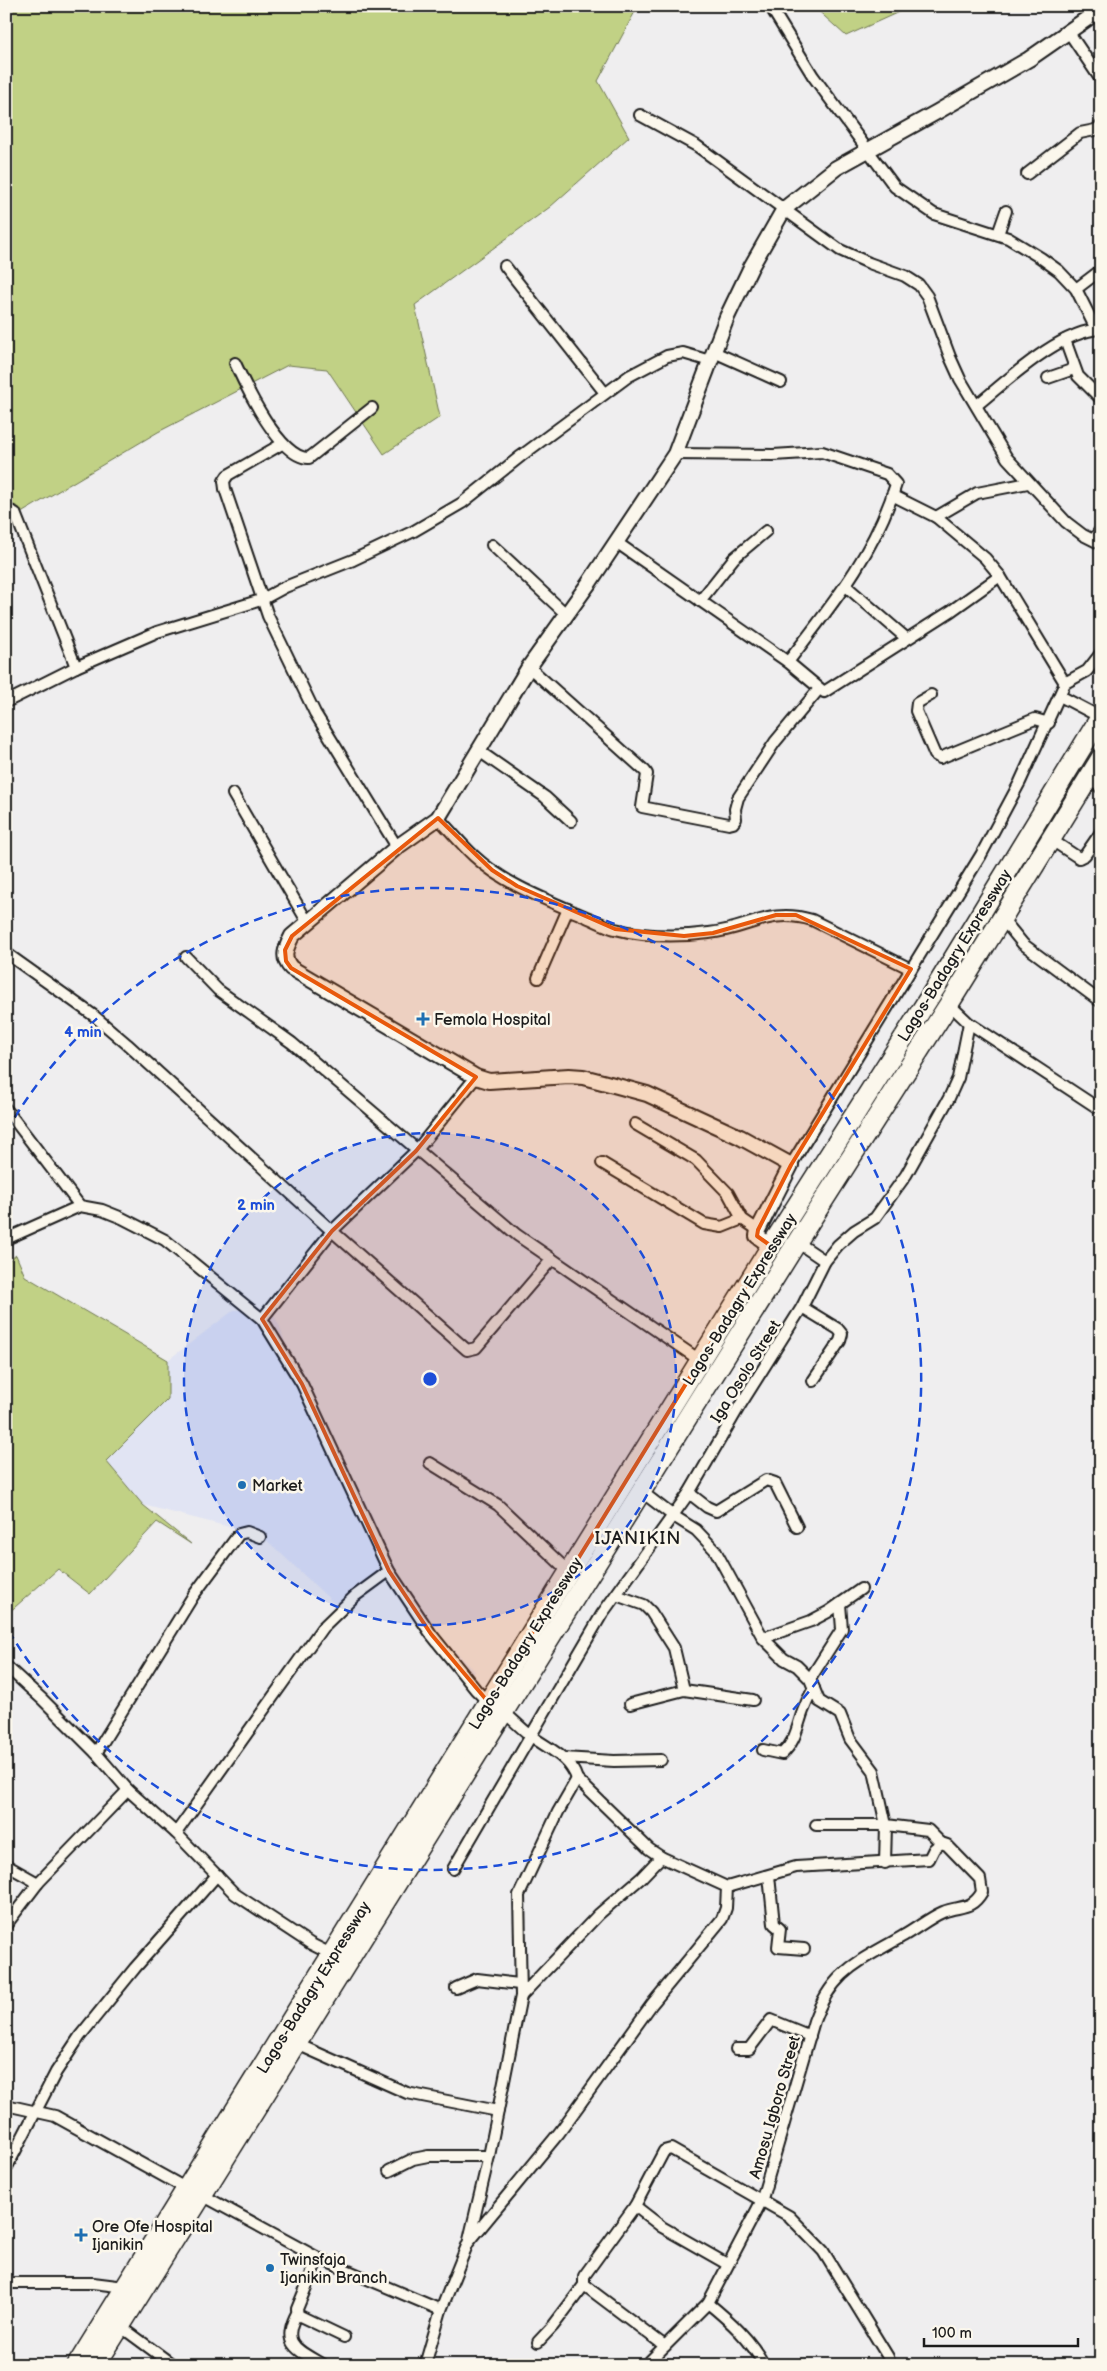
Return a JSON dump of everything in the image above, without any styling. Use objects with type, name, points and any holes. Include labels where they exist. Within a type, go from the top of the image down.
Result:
[{"type":"highway","name":"Lagos-Badagry Expressway","points":[[77,2365],[125,2287],[195,2192],[297,2044],[496,1707],[569,1572],[771,1246],[930,995],[1101,717]]},
{"type":"highway","name":"Lagos-Badagry Expressway","points":[[96,2365],[333,1955],[496,1707],[642,1492],[797,1242],[949,1004],[1050,839],[1095,783],[1101,758]]},
{"type":"street","points":[[770,6],[813,76],[869,149],[895,187],[934,214],[1008,238],[1041,258],[1059,271],[1076,289],[1098,329],[1065,340],[1044,352],[978,405]]},
{"type":"street","points":[[792,1165],[740,1137],[646,1094],[583,1077],[489,1081],[476,1077],[291,968],[286,962],[285,950],[292,936],[397,847],[438,818],[529,667],[675,454],[727,317],[751,267],[784,208],[819,179],[1029,58],[1101,9]]},
{"type":"street","points":[[1068,31],[1101,80]]},
{"type":"street","points":[[640,115],[697,146],[840,250],[905,276],[920,285],[927,296],[950,357],[1007,458],[1028,483],[1066,522],[1083,535],[1098,542],[1101,529]]},
{"type":"street","points":[[1027,174],[1080,132],[1094,130],[1101,126]]},
{"type":"street","points":[[998,234],[1006,211]]},
{"type":"street","points":[[505,266],[605,393]]},
{"type":"street","points":[[1076,289],[1101,270]]},
{"type":"street","points":[[1065,340],[1078,376],[1101,399]]},
{"type":"street","points":[[6,702],[76,667],[157,632],[261,600],[353,560],[438,519],[462,503],[605,393],[629,376],[667,356],[683,353],[712,356],[781,382]]},
{"type":"street","points":[[235,363],[245,384],[282,444],[297,456],[309,458],[372,408]]},
{"type":"street","points":[[1048,378],[1074,369]]},
{"type":"street","points":[[282,444],[228,474],[224,481],[261,600],[315,713],[397,847]]},
{"type":"street","points":[[675,454],[830,454],[887,474],[896,484],[880,528],[846,586],[788,662]]},
{"type":"street","points":[[936,517],[977,494],[1028,483]]},
{"type":"street","points":[[892,496],[936,517],[964,538],[1000,576],[1066,683]]},
{"type":"street","points":[[6,508],[15,513],[76,667]]},
{"type":"street","points":[[700,600],[734,558],[766,531]]},
{"type":"street","points":[[616,542],[788,662],[824,692],[951,611],[1000,576]]},
{"type":"street","points":[[492,545],[566,615]]},
{"type":"street","points":[[846,586],[906,638]]},
{"type":"street","points":[[771,1246],[757,1236],[758,1230],[792,1165],[980,855],[1049,722],[1066,683],[1087,671],[1101,653]]},
{"type":"street","points":[[529,667],[645,771],[647,774],[642,807],[729,824],[734,823],[736,818],[735,809],[738,798],[765,758],[819,689]]},
{"type":"street","points":[[931,694],[917,703],[916,711],[935,755],[940,758],[1035,719],[1049,722]]},
{"type":"street","points":[[1060,696],[1101,717]]},
{"type":"street","points":[[479,750],[545,797],[571,821]]},
{"type":"street","points":[[233,794],[308,923]]},
{"type":"street","points":[[438,818],[475,857],[517,886],[615,929],[653,935],[684,936],[713,933],[776,915],[796,915],[812,920],[911,969]]},
{"type":"street","points":[[1050,839],[1079,858],[1084,855],[1101,832]]},
{"type":"street","points":[[538,978],[568,909]]},
{"type":"street","points":[[1001,918],[1023,944],[1101,1002]]},
{"type":"street","points":[[6,953],[93,1015],[467,1350],[471,1351],[476,1348],[552,1259]]},
{"type":"street","points":[[186,957],[218,990],[292,1043],[416,1151],[517,1235],[701,1361]]},
{"type":"street","points":[[949,1004],[969,1023],[1101,1110]]},
{"type":"street","name":"Iga Osolo Street","points":[[452,1870],[530,1735],[616,1595],[689,1493],[739,1407],[802,1307],[825,1261],[848,1236],[875,1218],[906,1175],[949,1098],[958,1078],[969,1023]]},
{"type":"street","points":[[262,1319],[332,1231],[416,1151],[476,1077]]},
{"type":"street","points":[[6,1109],[80,1206]]},
{"type":"street","points":[[636,1124],[702,1164],[728,1192],[742,1218],[758,1230]]},
{"type":"street","points":[[602,1163],[704,1224],[722,1227],[742,1218]]},
{"type":"street","points":[[6,1239],[80,1206],[102,1210],[165,1240],[262,1319],[302,1384],[389,1571],[431,1634],[476,1690],[530,1735],[563,1758],[574,1770],[577,1779],[637,1838],[661,1857],[726,1886],[796,1868],[816,1865],[848,1866],[929,1860],[934,1849],[941,1843],[928,1830],[886,1825],[816,1825]]},
{"type":"street","points":[[797,1242],[825,1261]]},
{"type":"street","points":[[802,1307],[838,1329],[842,1334],[840,1341],[813,1381]]},
{"type":"street","points":[[430,1463],[498,1505],[569,1572]]},
{"type":"street","points":[[689,1493],[707,1507],[716,1511],[766,1480],[770,1481],[775,1483],[798,1527]]},
{"type":"street","points":[[642,1492],[672,1516],[696,1530],[715,1550],[763,1638],[784,1659],[796,1666],[812,1684],[819,1701],[840,1714],[850,1739],[874,1770],[886,1825],[884,1863]]},
{"type":"street","points":[[96,1753],[193,1596],[239,1534],[247,1532],[260,1537]]},
{"type":"street","points":[[176,1832],[322,1628],[355,1596],[389,1571]]},
{"type":"street","points":[[763,1638],[811,1621],[861,1589]]},
{"type":"street","points":[[616,1595],[644,1605],[651,1612],[674,1648],[684,1690]]},
{"type":"street","points":[[763,1750],[782,1754],[796,1737],[812,1684],[842,1629],[840,1604]]},
{"type":"street","points":[[6,1666],[96,1753],[128,1790],[176,1832],[235,1894],[311,1944],[333,1955]]},
{"type":"street","points":[[630,1704],[684,1690],[753,1700]]},
{"type":"street","points":[[563,1758],[614,1761],[661,1760]]},
{"type":"street","points":[[425,2365],[440,2310],[468,2243],[489,2156],[521,1996],[519,1984],[519,1895],[558,1812],[577,1779]]},
{"type":"street","points":[[6,1925],[38,1882],[128,1790]]},
{"type":"street","name":"Amosu Igboro Street","points":[[646,2365],[708,2304],[762,2202],[821,2001],[834,1982],[859,1961],[943,1912],[971,1906],[982,1892],[980,1879],[948,1845],[941,1843]]},
{"type":"street","points":[[521,1996],[599,1914],[641,1878],[661,1857]]},
{"type":"street","points":[[6,1865],[38,1882]]},
{"type":"street","points":[[6,2169],[38,2111],[56,2072],[80,2036],[135,1968],[217,1875]]},
{"type":"street","points":[[768,1876],[774,1924],[780,1929],[778,1947],[804,1948]]},
{"type":"street","points":[[468,2243],[559,2133],[652,2004],[722,1919],[726,1908],[726,1886]]},
{"type":"street","points":[[456,1988],[476,1979],[519,1984]]},
{"type":"street","points":[[736,2050],[749,2049],[771,2020],[810,2036]]},
{"type":"street","points":[[297,2044],[407,2093],[498,2111]]},
{"type":"street","points":[[6,2105],[55,2116],[318,2258],[440,2310]]},
{"type":"street","points":[[538,2342],[554,2326],[584,2285],[584,2276],[635,2206],[660,2155],[664,2151],[671,2149],[789,2216],[824,2251],[888,2357],[890,2365]]},
{"type":"street","points":[[389,2171],[413,2159],[428,2156],[489,2156]]},
{"type":"street","points":[[635,2206],[662,2227],[728,2264]]},
{"type":"street","points":[[318,2258],[290,2327],[289,2337],[292,2343],[323,2365]]},
{"type":"street","points":[[6,2283],[93,2283],[125,2287]]},
{"type":"street","points":[[584,2285],[665,2346]]},
{"type":"street","points":[[708,2304],[733,2324],[754,2348],[764,2365]]},
{"type":"street","points":[[297,2313],[344,2337]]},
{"type":"street","points":[[120,2326],[173,2365]]},
{"type":"highlighted area","points":[[438,818],[492,870],[517,886],[615,929],[684,936],[713,933],[776,915],[796,915],[911,969],[791,1165],[758,1230],[757,1236],[771,1246],[489,1703],[431,1634],[389,1571],[302,1384],[262,1319],[332,1231],[416,1151],[476,1077],[291,968],[286,961],[285,950],[292,936]]},
{"type":"shaded area","name":"Market","points":[[234,1310],[272,1311],[280,1327],[287,1349],[307,1380],[337,1447],[374,1521],[379,1547],[395,1565],[398,1577],[430,1627],[475,1671],[468,1685],[395,1580],[386,1580],[347,1607],[308,1654],[335,1604],[261,1535],[143,1505],[106,1461],[168,1399],[168,1360]]},
{"type":"green space","points":[[6,6],[638,6],[598,81],[629,137],[550,207],[415,305],[440,417],[384,454],[327,369],[288,365],[158,432],[6,522]]},
{"type":"green space","points":[[813,6],[912,6],[846,36]]},
{"type":"green space","points":[[16,1255],[25,1276],[168,1360],[168,1399],[106,1461],[143,1505],[191,1544],[157,1522],[90,1594],[58,1569],[6,1615],[6,1263]]},
{"type":"place","name":"Femola Hospital","points":[[423,1019]]},
{"type":"place","name":"Market","points":[[242,1485]]},
{"type":"place","name":"Ore Ofe Hospital Ijanikin","points":[[81,2235]]},
{"type":"place","name":"Twinsfaja Ijanikin Branch","points":[[270,2268]]},
{"type":"district","name":"IJANIKIN","points":[[638,1537]]}]
